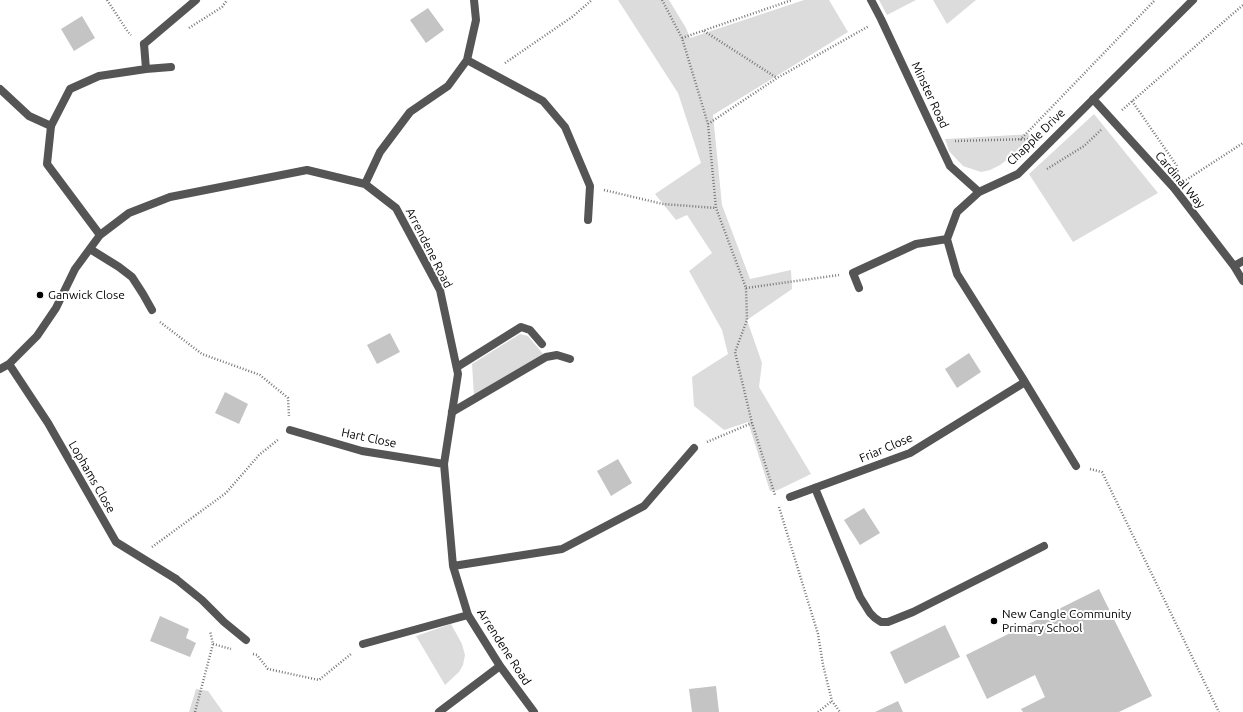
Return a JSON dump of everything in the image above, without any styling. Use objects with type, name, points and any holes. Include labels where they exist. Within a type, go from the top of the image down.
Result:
[{"type":"street","points":[[146,69],[144,44],[196,0]]},
{"type":"street","points":[[365,184],[380,152],[410,112],[448,86],[467,60],[476,20],[474,0]]},
{"type":"street","name":"Minster Road","points":[[871,0],[950,166],[979,192]]},
{"type":"street","name":"Chapple Drive","points":[[948,238],[956,212],[979,192],[1018,174],[1193,0]]},
{"type":"street","points":[[467,60],[543,101],[565,127],[590,186],[588,220]]},
{"type":"street","points":[[100,235],[47,164],[51,126],[70,90],[99,76],[171,67]]},
{"type":"street","points":[[0,89],[29,116],[51,126]]},
{"type":"street","name":"Cardinal Way","points":[[1093,99],[1174,188],[1234,266],[1243,281]]},
{"type":"street","name":"Arrendene Road","points":[[0,369],[9,364],[37,336],[56,308],[75,269],[100,235],[129,213],[170,197],[307,170],[365,184],[396,208],[440,290],[458,374],[444,464],[453,566],[468,615],[500,666],[534,712]]},
{"type":"street","points":[[859,288],[853,274],[916,244],[948,238],[957,274],[1076,466]]},
{"type":"street","points":[[90,249],[132,277],[152,310]]},
{"type":"street","points":[[1234,266],[1243,261]]},
{"type":"street","points":[[457,367],[521,327],[530,330],[542,344]]},
{"type":"street","points":[[452,412],[546,357],[557,355],[570,359]]},
{"type":"street","name":"Lophams Close","points":[[9,364],[48,423],[116,542],[176,579],[202,600],[224,622],[246,640]]},
{"type":"street","name":"Friar Close","points":[[790,497],[910,453],[1025,382]]},
{"type":"street","name":"Hart Close","points":[[290,430],[362,451],[444,464]]},
{"type":"street","points":[[453,566],[562,549],[644,506],[694,448]]},
{"type":"street","points":[[816,488],[860,597],[870,613],[881,622],[888,622],[914,612],[1044,546]]},
{"type":"street","points":[[363,644],[468,615]]},
{"type":"street","points":[[439,712],[500,666]]},
{"type":"path","points":[[107,0],[128,32],[144,44]]},
{"type":"path","points":[[496,76],[503,64],[572,17],[592,0]]},
{"type":"path","points":[[662,0],[682,38],[708,124],[716,208],[746,288],[747,320],[735,352],[752,423],[776,499]]},
{"type":"path","points":[[682,38],[792,0]]},
{"type":"path","points":[[1020,140],[1155,0]]},
{"type":"path","points":[[1046,169],[1084,146],[1111,119],[1243,5]]},
{"type":"path","points":[[708,124],[777,78],[881,19]]},
{"type":"path","points":[[704,31],[777,78]]},
{"type":"path","points":[[1132,101],[1178,167]]},
{"type":"path","points":[[938,142],[1054,138]]},
{"type":"path","points":[[1174,188],[1243,143]]},
{"type":"path","points":[[1182,173],[1186,180]]},
{"type":"path","points":[[590,186],[663,204],[716,208]]},
{"type":"path","points":[[746,288],[853,274]]},
{"type":"path","points":[[139,556],[226,493],[259,455],[290,430],[288,398],[260,375],[202,354],[158,321],[152,310]]},
{"type":"path","points":[[694,448],[752,423]]},
{"type":"path","points":[[1076,466],[1102,472],[1219,712]]},
{"type":"path","points":[[778,507],[818,634],[822,665],[832,701],[840,712]]},
{"type":"path","points":[[195,712],[213,644],[210,629]]},
{"type":"path","points":[[213,644],[235,650]]},
{"type":"path","points":[[250,654],[257,655],[268,669],[319,680],[363,644]]},
{"type":"path","points":[[818,712],[832,701]]},
{"type":"shaded area","points":[[618,0],[669,0],[686,28],[690,38],[804,0],[829,0],[848,32],[713,115],[722,205],[750,279],[791,270],[792,289],[747,320],[762,363],[759,387],[811,474],[778,490],[770,491],[748,422],[724,430],[694,406],[692,377],[728,354],[722,330],[689,271],[712,253],[687,215],[676,220],[655,194],[701,163],[678,93]]},
{"type":"shaded area","points":[[879,0],[916,0],[887,15]]},
{"type":"shaded area","points":[[933,0],[976,0],[947,24]]},
{"type":"shaded area","points":[[1094,114],[1158,193],[1073,242],[1029,174]]},
{"type":"shaded area","points":[[1032,134],[1014,154],[1000,165],[990,170],[981,172],[963,166],[949,151],[945,139]]},
{"type":"shaded area","points":[[520,334],[528,336],[544,355],[474,396],[472,364]]},
{"type":"shaded area","points":[[451,624],[462,644],[465,655],[463,665],[459,672],[445,685],[416,636]]},
{"type":"shaded area","points":[[196,689],[208,691],[223,712],[189,712]]},
{"type":"building","points":[[428,8],[444,30],[426,43],[410,20]]},
{"type":"building","points":[[82,16],[95,38],[74,51],[61,29]]},
{"type":"building","points":[[390,333],[400,352],[377,364],[367,345]]},
{"type":"building","points":[[969,353],[981,372],[957,388],[945,369]]},
{"type":"building","points":[[225,392],[248,404],[239,424],[215,413]]},
{"type":"building","points":[[618,459],[632,483],[611,496],[597,471]]},
{"type":"building","points":[[864,508],[880,533],[860,545],[844,520]]},
{"type":"building","points":[[1099,589],[1152,696],[1119,712],[1023,712],[1021,709],[1045,697],[1035,675],[987,699],[966,655]]},
{"type":"building","points":[[160,616],[189,629],[186,638],[196,643],[190,657],[150,641]]},
{"type":"building","points":[[945,625],[960,657],[905,684],[890,652]]},
{"type":"building","points":[[716,686],[719,712],[692,712],[689,689]]},
{"type":"building","points":[[898,701],[903,712],[875,712]]},
{"type":"place","name":"Ganwick Close","points":[[40,295]]},
{"type":"place","name":"New Cangle Community Primary School","points":[[994,621]]}]
